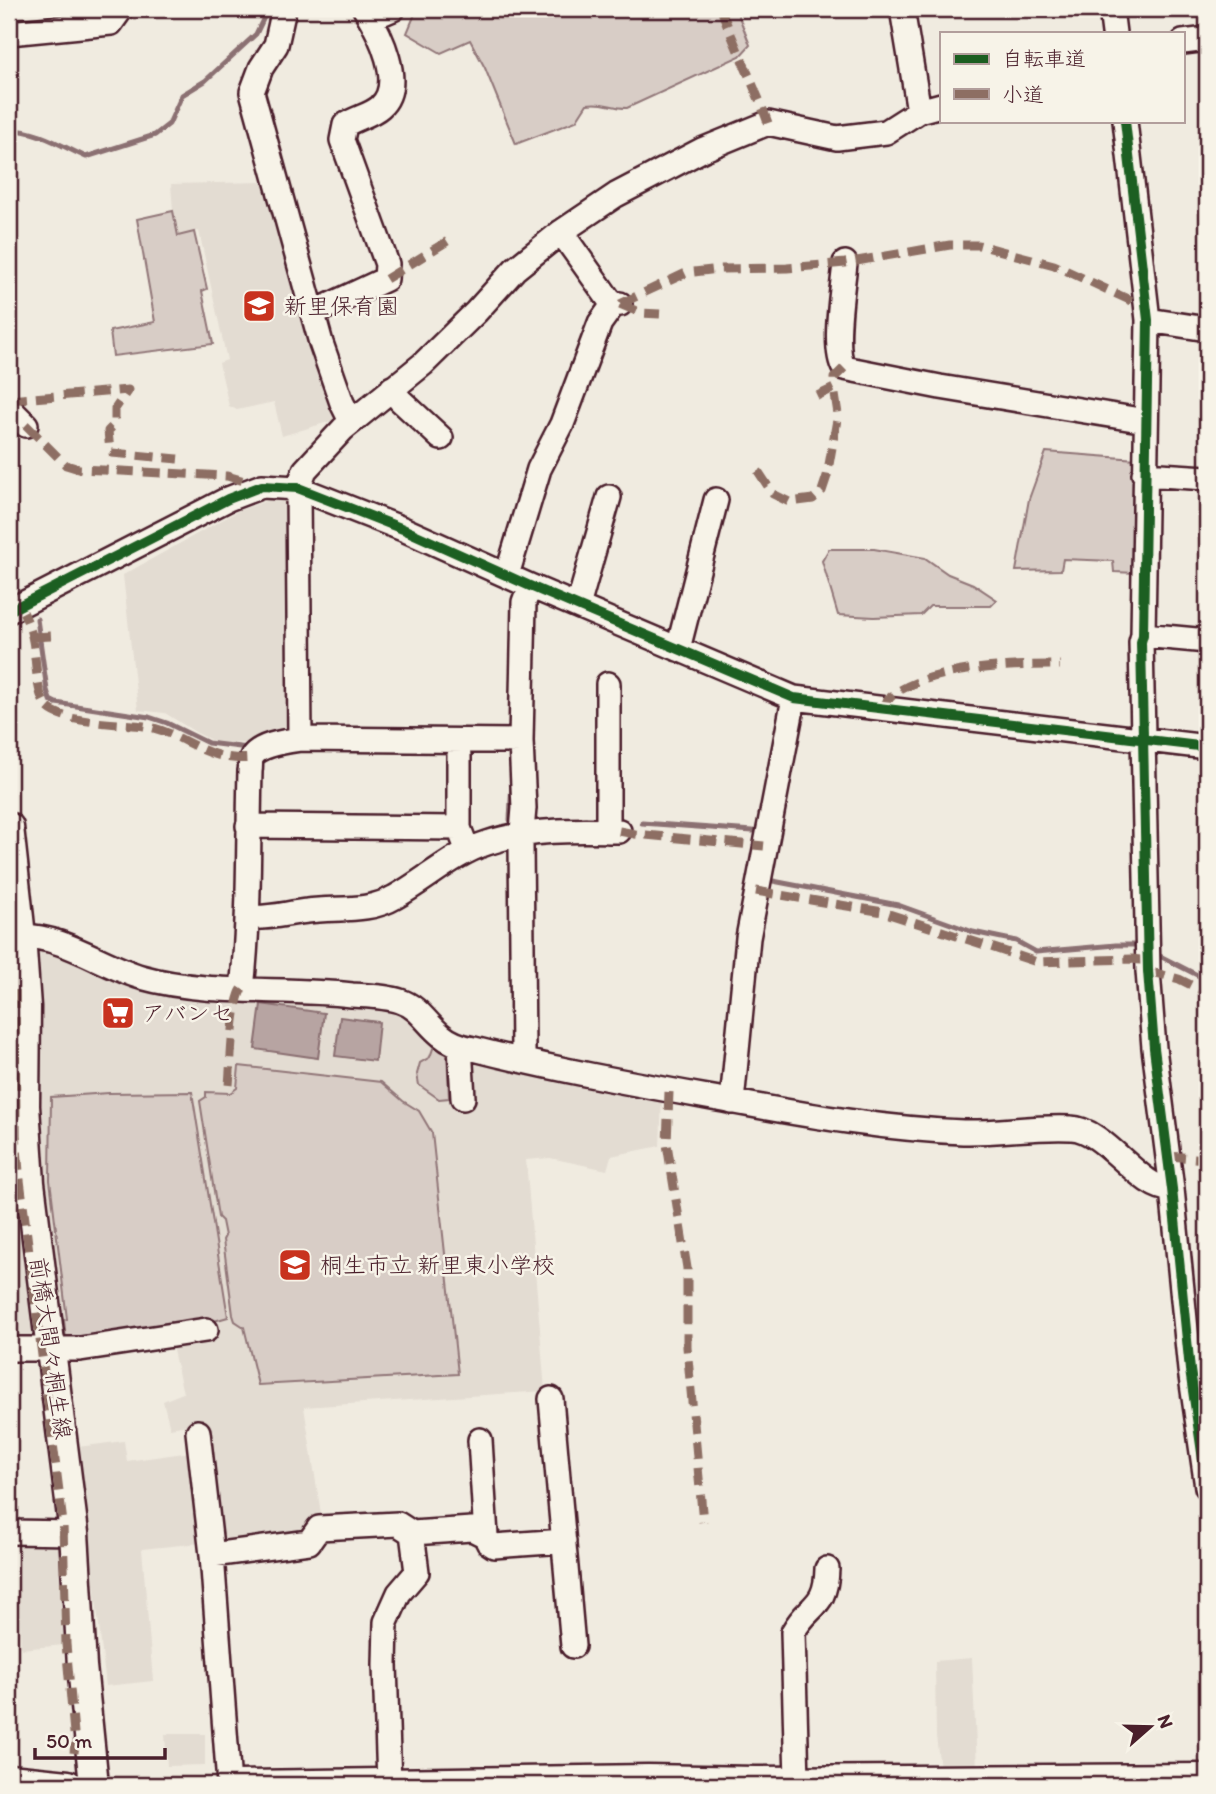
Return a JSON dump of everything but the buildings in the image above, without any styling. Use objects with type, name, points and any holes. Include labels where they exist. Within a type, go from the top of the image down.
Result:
[{"type":"main road","name":"前橋大間々桐生線","points":[[9,827],[12,872],[22,936],[26,1007],[27,1146],[74,1533],[82,1666],[94,1785]]},
{"type":"main road","points":[[238,1785],[648,1779],[849,1783],[1207,1778]]},
{"type":"main road","points":[[9,1779],[68,1785]]},
{"type":"street","points":[[9,33],[111,23],[121,9]]},
{"type":"street","points":[[284,9],[276,45],[261,68],[253,92],[313,313],[338,394],[351,421]]},
{"type":"street","points":[[313,313],[386,279],[388,274],[387,264],[342,135],[345,125],[380,107],[390,93],[384,44],[369,15],[379,15],[393,9]]},
{"type":"street","points":[[300,739],[298,488],[305,470],[351,421],[423,364],[515,269],[561,232],[616,195],[702,150],[768,123],[837,138],[886,132],[930,108],[902,9]]},
{"type":"street","points":[[1111,9],[1114,32]]},
{"type":"street","points":[[1184,42],[1207,39]]},
{"type":"street","points":[[1125,122],[1148,320],[1141,642],[1149,979],[1154,1048],[1172,1189],[1190,1370],[1207,1487]]},
{"type":"street","points":[[507,575],[538,469],[562,424],[600,323],[617,304],[561,232]]},
{"type":"street","points":[[845,263],[839,343],[839,361],[844,368],[940,387],[1146,421]]},
{"type":"street","points":[[1148,320],[1207,329]]},
{"type":"street","points":[[392,388],[400,400],[441,438]]},
{"type":"street","points":[[9,408],[26,425]]},
{"type":"street","points":[[1144,474],[1207,478]]},
{"type":"street","points":[[9,611],[238,494],[262,486],[298,488],[403,529],[794,698],[1207,747]]},
{"type":"street","points":[[578,606],[610,497]]},
{"type":"street","points":[[678,649],[716,500]]},
{"type":"street","points":[[521,1060],[524,602],[530,586]]},
{"type":"street","points":[[1143,635],[1207,641]]},
{"type":"street","points":[[249,917],[265,918],[309,911],[374,906],[396,897],[467,851],[485,843],[522,834],[613,831],[608,684]]},
{"type":"street","points":[[732,1102],[748,937],[794,698]]},
{"type":"street","points":[[242,989],[249,917],[248,827],[251,758],[269,745],[300,739],[522,741]]},
{"type":"street","points":[[459,756],[459,828],[467,851]]},
{"type":"street","points":[[248,827],[459,828]]},
{"type":"street","points":[[22,936],[53,940],[138,976],[157,981],[242,989],[332,992],[402,1002],[422,1013],[442,1036],[460,1046],[669,1092],[792,1114],[916,1128],[964,1132],[1074,1128],[1093,1136],[1157,1187],[1172,1189]]},
{"type":"street","points":[[460,1046],[463,1098]]},
{"type":"street","points":[[9,1349],[80,1349],[206,1329]]},
{"type":"street","points":[[551,1399],[573,1646]]},
{"type":"street","points":[[198,1432],[212,1556],[229,1785]]},
{"type":"street","points":[[480,1440],[488,1542],[502,1546],[564,1541]]},
{"type":"street","points":[[212,1556],[309,1542],[319,1528],[398,1524],[412,1533],[472,1530],[486,1536]]},
{"type":"street","points":[[9,1532],[74,1533]]},
{"type":"street","points":[[389,1784],[386,1622],[399,1593],[417,1572],[412,1533]]},
{"type":"street","points":[[797,1781],[793,1632],[822,1595],[827,1583],[827,1569]]},
{"type":"shaded area","points":[[417,9],[736,9],[750,45],[740,56],[627,108],[587,104],[576,121],[516,144],[485,68],[470,40],[441,53],[407,33]]},
{"type":"shaded area","name":"新里保育園","points":[[268,182],[338,419],[282,436],[274,402],[237,410],[229,406],[219,363],[227,360],[199,231],[178,236],[171,184]]},
{"type":"shaded area","points":[[173,211],[178,236],[194,232],[207,289],[202,291],[213,344],[113,356],[110,331],[155,322],[137,219]]},
{"type":"shaded area","points":[[1046,452],[1136,459],[1136,573],[1114,572],[1113,561],[1063,559],[1061,570],[1016,571],[1029,499]]},
{"type":"shaded area","points":[[269,500],[293,502],[291,732],[252,743],[217,743],[165,713],[138,710],[123,575],[240,510]]},
{"type":"shaded area","points":[[829,549],[874,549],[925,558],[948,574],[973,584],[997,600],[991,606],[930,606],[921,615],[838,615],[822,561]]},
{"type":"shaded area","name":"桐生市立 新里東小学校","points":[[50,946],[83,963],[402,1011],[435,1043],[662,1096],[660,1146],[611,1156],[607,1170],[550,1158],[526,1160],[545,1391],[304,1407],[322,1520],[309,1532],[142,1549],[153,1681],[106,1686],[78,1447],[124,1441],[127,1461],[191,1452],[187,1425],[170,1428],[163,1401],[183,1393],[171,1342],[66,1340],[46,1182],[42,1117],[39,949]]},
{"type":"shaded area","points":[[261,1004],[324,1013],[318,1058],[255,1049]]},
{"type":"shaded area","points":[[340,1017],[379,1022],[375,1061],[335,1056]]},
{"type":"shaded area","points":[[435,1043],[447,1049],[449,1098],[439,1099],[419,1085],[417,1074],[420,1063],[430,1057]]},
{"type":"shaded area","points":[[239,1066],[381,1082],[419,1111],[432,1133],[458,1374],[258,1385],[244,1327],[235,1321],[233,1315],[223,1240],[225,1236],[222,1221],[218,1217],[200,1101],[206,1097],[206,1092],[230,1093],[237,1088]]},
{"type":"shaded area","points":[[192,1092],[228,1317],[207,1323],[66,1340],[64,1320],[67,1319],[50,1180],[51,1097]]},
{"type":"shaded area","points":[[16,1175],[35,1336],[9,1340],[9,1176]]},
{"type":"shaded area","points":[[61,1538],[64,1645],[21,1649],[17,1540]]},
{"type":"shaded area","points":[[972,1658],[977,1768],[940,1768],[936,1736],[935,1661]]},
{"type":"shaded area","points":[[165,1734],[205,1734],[205,1765],[167,1766]]},
{"type":"waterway","points":[[9,130],[38,135],[86,157],[155,135],[169,124],[182,95],[205,81],[256,34],[268,9]]},
{"type":"waterway","points":[[37,619],[50,700],[149,717],[208,743],[248,748]]},
{"type":"waterway","points":[[510,820],[512,781]]},
{"type":"waterway","points":[[571,820],[586,819]]},
{"type":"waterway","points":[[642,823],[753,831]]},
{"type":"waterway","points":[[773,881],[898,905],[973,932],[1016,941],[1036,952],[1133,945]]},
{"type":"waterway","points":[[1156,954],[1207,980]]},
{"type":"marked path","points":[[721,9],[768,123]]},
{"type":"marked path","points":[[386,279],[451,239]]},
{"type":"marked path","points":[[620,304],[686,273],[845,263],[950,245],[979,245],[1054,265],[1134,302],[1146,303]]},
{"type":"marked path","points":[[620,304],[641,313],[660,314]]},
{"type":"marked path","points":[[817,396],[834,388],[834,378],[844,368]]},
{"type":"marked path","points":[[758,471],[773,494],[789,502],[813,499],[822,491],[838,414],[834,388]]},
{"type":"marked path","points":[[9,400],[128,390],[115,409],[115,424],[108,431],[110,451],[178,459]]},
{"type":"marked path","points":[[26,425],[66,465],[79,469],[227,476],[244,481],[248,490]]},
{"type":"marked path","points":[[20,605],[32,636],[42,698],[52,711],[76,719],[158,729],[208,752],[235,758],[251,758]]},
{"type":"marked path","points":[[33,637],[51,636]]},
{"type":"marked path","points":[[881,708],[894,694],[937,676],[990,668],[1060,665]]},
{"type":"marked path","points":[[619,831],[764,846]]},
{"type":"marked path","points":[[756,891],[883,912],[1037,962],[1132,959],[1148,961]]},
{"type":"marked path","points":[[1148,971],[1179,979],[1207,993]]},
{"type":"marked path","points":[[229,1085],[234,1020],[242,989]]},
{"type":"marked path","points":[[15,990],[16,1135],[63,1523],[66,1644],[74,1753]]},
{"type":"marked path","points":[[669,1092],[667,1144],[687,1268],[687,1347],[703,1522]]},
{"type":"marked path","points":[[1167,1156],[1207,1159]]},
{"type":"cycle path","points":[[1125,122],[1148,320],[1141,642],[1148,971],[1190,1370],[1207,1487]]},
{"type":"cycle path","points":[[9,611],[228,499],[262,486],[298,488],[403,529],[794,698],[1207,747]]},
{"type":"place","name":"新里保育園","points":[[259,306]]},
{"type":"place","name":"アバンセ","points":[[118,1013]]},
{"type":"place","name":"桐生市立 新里東小学校","points":[[295,1265]]}]
